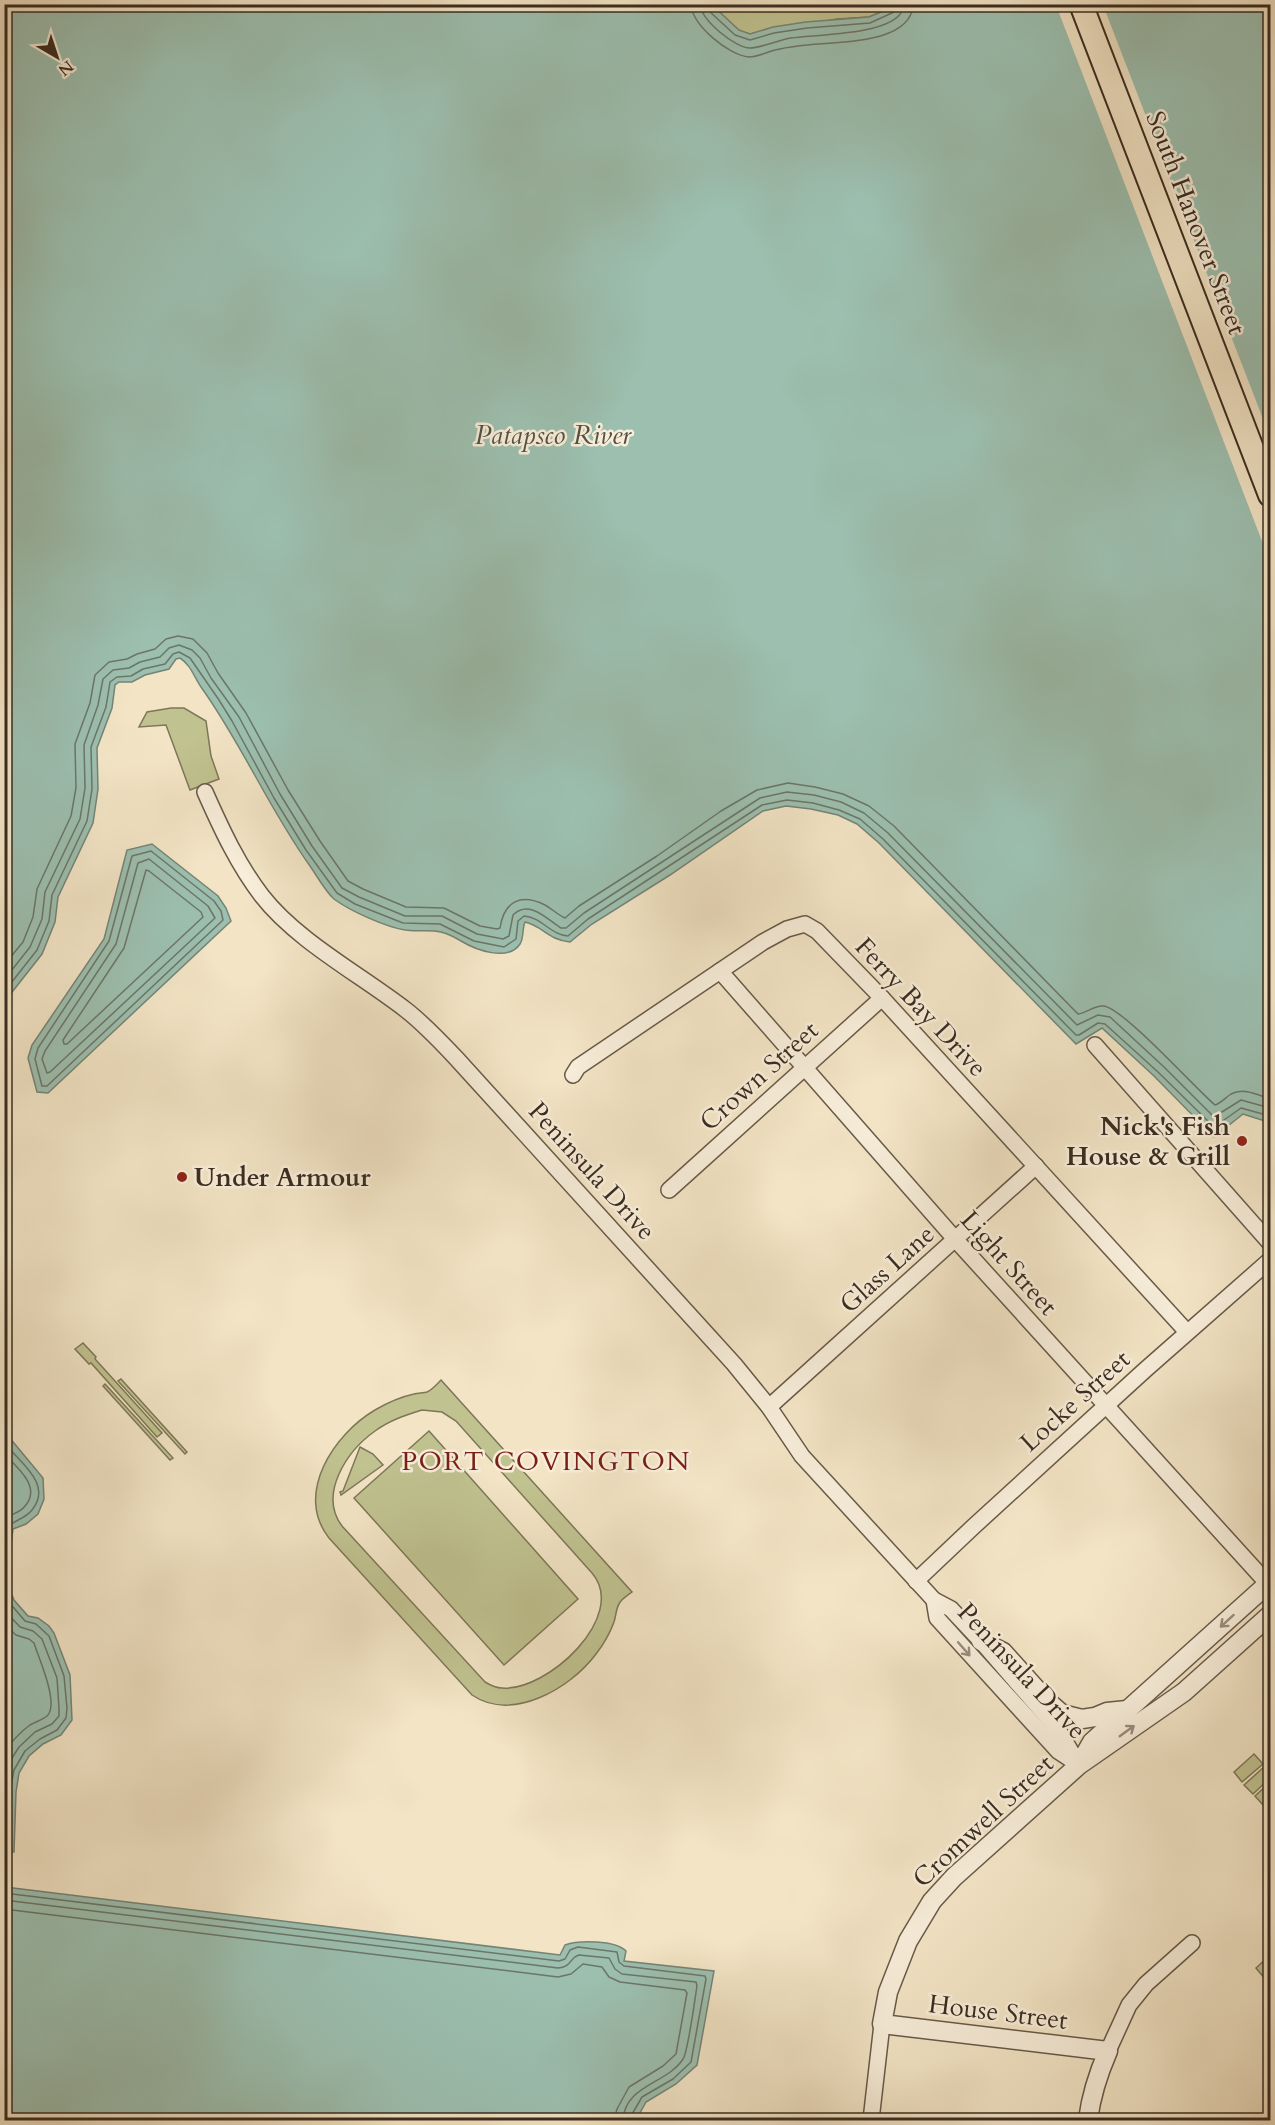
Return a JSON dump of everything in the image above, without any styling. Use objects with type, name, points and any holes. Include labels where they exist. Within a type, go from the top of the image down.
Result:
[{"type":"main road","name":"South Hanover Street","points":[[1081,4],[1270,495]]},
{"type":"street","name":"Peninsula Drive","points":[[205,792],[234,851],[263,898],[299,932],[408,1011],[435,1036],[601,1215],[734,1364],[769,1407],[802,1456],[934,1600],[951,1609],[981,1641],[1059,1731],[1079,1765]]},
{"type":"street","name":"Ferry Bay Drive","points":[[573,1076],[578,1067],[763,942],[805,924],[817,931],[882,998],[1187,1332]]},
{"type":"street","name":"Light Street","points":[[720,971],[955,1239],[1269,1583]]},
{"type":"street","name":"Crown Street","points":[[669,1190],[882,998]]},
{"type":"street","points":[[1095,1045],[1270,1243]]},
{"type":"street","name":"Glass Lane","points":[[769,1407],[1036,1166]]},
{"type":"street","name":"Locke Street","points":[[916,1581],[1187,1332],[1270,1260]]},
{"type":"street","points":[[1079,1765],[1092,1742],[1269,1583]]},
{"type":"street","name":"Peninsula Drive","points":[[934,1600],[937,1618],[1058,1751],[1079,1765]]},
{"type":"street","points":[[1079,1765],[1184,1692],[1270,1615]]},
{"type":"street","points":[[981,1641],[1003,1652],[1047,1701],[1062,1714],[1082,1719],[1107,1712],[1127,1710]]},
{"type":"street","name":"Cromwell Street","points":[[871,2121],[888,1992],[899,1960],[918,1922],[932,1901],[954,1877],[1079,1765]]},
{"type":"street","points":[[1088,2121],[1091,2099],[1108,2051],[1130,2005],[1146,1984],[1192,1943]]},
{"type":"street","name":"House Street","points":[[882,2024],[1108,2051]]},
{"type":"green space","points":[[711,5],[898,5],[869,17],[837,19],[750,34],[739,31]]},
{"type":"green space","points":[[184,708],[206,721],[211,756],[219,779],[190,790],[166,725],[139,727],[147,712]]},
{"type":"green space","points":[[83,1343],[162,1433],[157,1437],[91,1363],[89,1364],[75,1349]]},
{"type":"green space","points":[[121,1379],[187,1452],[185,1454],[118,1381]]},
{"type":"green space","points":[[441,1380],[632,1592],[620,1602],[608,1635],[585,1667],[556,1689],[539,1698],[522,1703],[505,1705],[488,1702],[472,1695],[329,1538],[319,1521],[316,1503],[317,1484],[333,1449],[360,1421],[380,1407],[394,1400],[427,1392]],"holes":[[[422,1410],[442,1412],[456,1421],[592,1573],[601,1590],[600,1610],[592,1629],[578,1648],[560,1665],[540,1678],[520,1686],[500,1688],[485,1682],[342,1526],[335,1514],[333,1500],[339,1474],[346,1461],[365,1440],[381,1427],[404,1416]]]},
{"type":"green space","points":[[105,1384],[173,1458],[170,1460],[103,1386]]},
{"type":"green space","points":[[429,1431],[578,1599],[504,1665],[354,1498]]},
{"type":"green space","points":[[360,1447],[373,1454],[383,1465],[341,1495],[340,1492],[343,1491]]},
{"type":"green space","points":[[1254,1754],[1263,1764],[1242,1782],[1234,1772]]},
{"type":"green space","points":[[1265,1766],[1270,1773],[1270,1778],[1253,1794],[1244,1785]]},
{"type":"green space","points":[[1270,1782],[1270,1799],[1263,1805],[1255,1796]]},
{"type":"green space","points":[[1270,1957],[1270,1985],[1256,1968]]},
{"type":"water","name":"Patapsco River","points":[[711,4],[739,30],[750,34],[773,27],[806,22],[869,17],[898,5],[1270,5],[1270,1121],[1268,1122],[1243,1114],[1214,1137],[1154,1076],[1102,1028],[1076,1044],[879,843],[857,824],[838,815],[786,806],[763,811],[670,875],[592,924],[570,942],[556,939],[525,922],[521,942],[515,949],[492,953],[475,948],[445,933],[405,930],[368,918],[334,899],[324,888],[281,822],[230,731],[190,668],[180,658],[176,659],[169,669],[145,675],[132,682],[119,682],[115,685],[112,708],[97,748],[98,789],[93,823],[58,897],[55,922],[42,954],[5,1001],[5,5]]},
{"type":"water","points":[[152,844],[218,896],[231,921],[48,1093],[37,1092],[28,1058],[32,1045],[104,939],[127,850]]},
{"type":"water","points":[[4,1431],[43,1478],[44,1499],[38,1514],[26,1524],[13,1529],[9,1560],[5,1565]]},
{"type":"water","points":[[5,1594],[12,1595],[28,1616],[38,1618],[54,1633],[70,1675],[72,1720],[61,1735],[43,1744],[29,1756],[19,1773],[14,1852],[4,1851]]},
{"type":"water","points":[[5,1887],[560,1955],[565,1945],[571,1943],[597,1942],[614,1945],[626,1951],[624,1961],[714,1971],[697,2065],[676,2084],[646,2102],[636,2120],[5,2120]]},
{"type":"pier","points":[[1056,5],[1103,5],[1270,437],[1270,562]]},
{"type":"place","name":"Nick's Fish House & Grill","points":[[1242,1141]]},
{"type":"place","name":"Under Armour","points":[[182,1177]]},
{"type":"district","name":"PORT COVINGTON","points":[[546,1461]]}]
